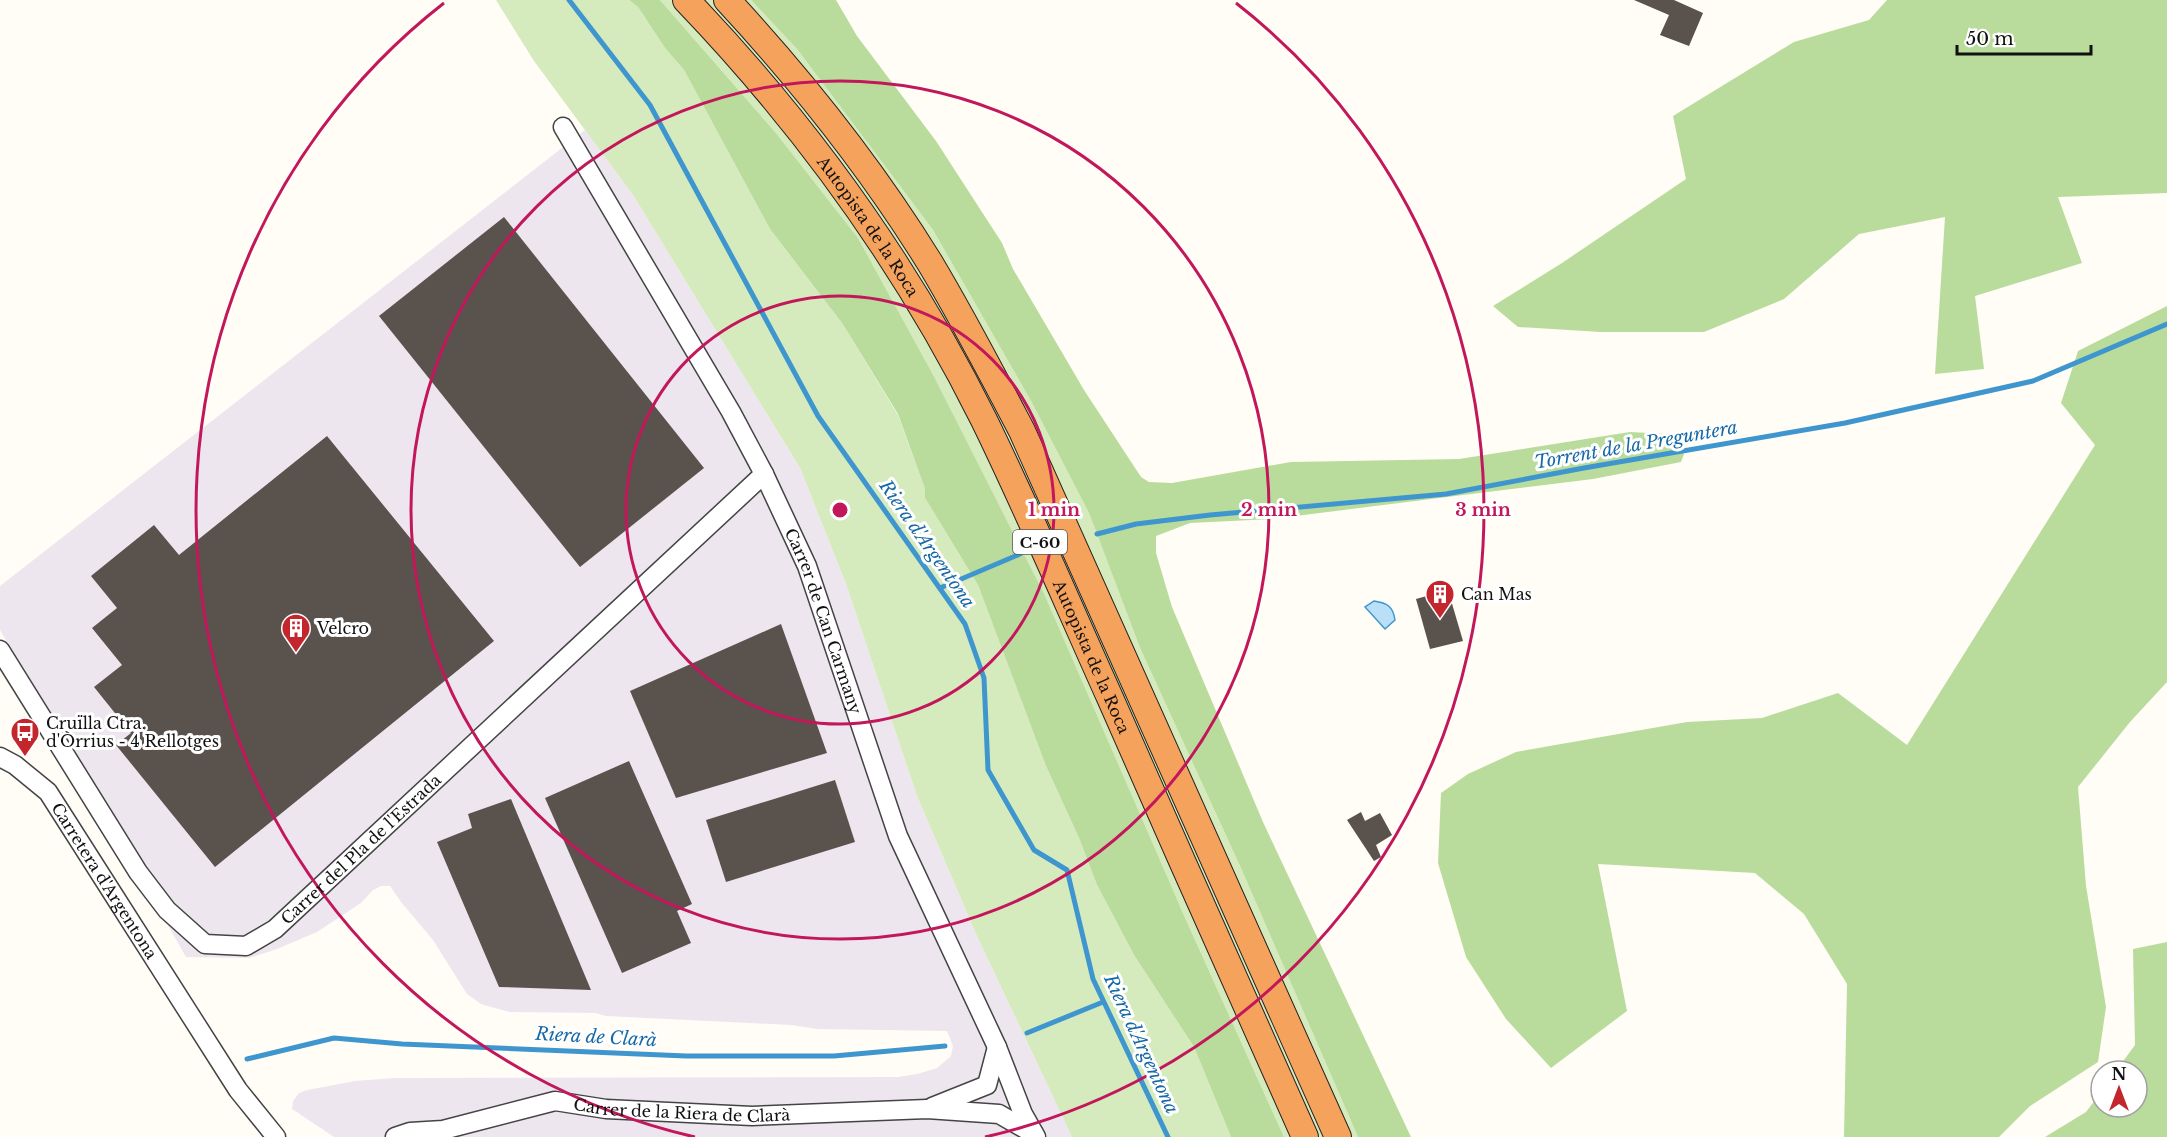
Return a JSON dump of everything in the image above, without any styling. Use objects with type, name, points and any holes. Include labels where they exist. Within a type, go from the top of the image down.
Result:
[{"type":"highway","name":"Autopista de la Roca","points":[[686,0],[766,87],[812,144],[892,258],[944,345],[983,419],[1035,531],[1305,1137]]},
{"type":"highway","name":"Autopista de la Roca","points":[[727,0],[768,44],[884,192],[965,323],[1022,431],[1338,1137]]},
{"type":"street","name":"Carrer de Can Carmany","points":[[563,127],[731,412],[764,474],[807,566],[898,836],[997,1047],[1023,1114],[1036,1136]]},
{"type":"street","name":"Carrer del Pla de l'Estrada","points":[[0,650],[138,872],[167,910],[205,944],[246,946],[275,929],[764,474]]},
{"type":"street","name":"Carretera d'Argentona","points":[[0,757],[15,765],[48,792],[238,1090],[276,1137]]},
{"type":"street","name":"Carrer de la Riera de Clarà","points":[[927,1108],[987,1085],[997,1047]]},
{"type":"street","name":"Carrer de la Riera de Clarà","points":[[395,1137],[410,1131],[442,1133],[555,1101],[606,1108],[752,1116],[927,1108],[999,1114],[1036,1136]]},
{"type":"shaded area","points":[[585,130],[633,195],[800,468],[846,584],[917,796],[976,934],[1072,1137],[334,1137],[292,1109],[293,1101],[299,1093],[355,1081],[394,1078],[898,1077],[937,1068],[951,1056],[953,1046],[947,1031],[817,1029],[791,1025],[606,1016],[595,1013],[510,1012],[491,1007],[481,1004],[467,994],[433,940],[390,886],[381,886],[373,890],[361,903],[317,932],[277,949],[249,958],[186,957],[0,630],[0,586]]},
{"type":"green space","points":[[496,0],[629,0],[638,7],[665,48],[684,70],[770,229],[842,323],[898,415],[925,489],[925,498],[978,585],[1046,766],[1079,838],[1097,885],[1134,955],[1194,1047],[1231,1137],[1072,1137],[976,934],[917,796],[846,584],[800,468],[633,195],[534,61]]},
{"type":"green space","points":[[629,0],[660,0],[776,133],[858,238],[930,369],[1044,594],[1182,911],[1284,1137],[1231,1137],[1194,1047],[1134,955],[1097,885],[1079,838],[1046,766],[978,585],[925,498],[925,489],[898,414],[842,323],[770,229],[684,70],[665,48],[638,7]]},
{"type":"green space","points":[[660,0],[751,0],[797,49],[933,230],[1031,401],[1089,513],[1140,648],[1240,866],[1358,1137],[1284,1137],[1182,911],[930,369],[858,238],[776,133]]},
{"type":"green space","points":[[751,0],[836,0],[857,36],[936,141],[1002,243],[1013,269],[1084,390],[1141,477],[1149,482],[1172,483],[1291,462],[1459,459],[1630,432],[1669,434],[1676,439],[1684,454],[1681,462],[1593,479],[1272,519],[1190,523],[1156,536],[1156,553],[1172,607],[1263,822],[1411,1137],[1358,1137],[1240,866],[1140,648],[1089,513],[1031,401],[933,230],[797,49]]},
{"type":"green space","points":[[1887,0],[2167,0],[2167,193],[2058,197],[2082,263],[1975,296],[1984,369],[1935,374],[1945,217],[1859,234],[1784,299],[1704,332],[1601,332],[1518,327],[1493,306],[1562,263],[1686,179],[1673,116],[1794,42],[1869,20]]},
{"type":"green space","points":[[2167,306],[2167,682],[2130,722],[2078,787],[2086,886],[2106,1007],[2098,1059],[2089,1059],[2089,1068],[2030,1106],[1999,1137],[1844,1137],[1847,984],[1804,914],[1755,873],[1598,864],[1627,1011],[1551,1068],[1506,1019],[1466,957],[1438,863],[1441,793],[1468,774],[1516,752],[1687,722],[1762,718],[1838,693],[1907,745],[2095,445],[2061,403],[2078,351]]},
{"type":"green space","points":[[2167,942],[2167,1137],[2045,1137],[2089,1108],[2089,1119],[2149,1119],[2149,1059],[2125,1059],[2135,1045],[2133,949]]},
{"type":"water","points":[[1374,601],[1386,604],[1393,611],[1395,620],[1385,629],[1365,607]]},
{"type":"building","points":[[1634,0],[1674,0],[1703,13],[1689,46],[1660,35],[1669,15]]},
{"type":"building","points":[[504,217],[704,468],[580,567],[379,316]]},
{"type":"building","name":"Velcro","points":[[327,436],[494,641],[215,867],[116,745],[131,733],[94,687],[122,665],[92,628],[117,608],[91,576],[154,525],[179,555]]},
{"type":"building","name":"Can Mas","points":[[1448,590],[1463,641],[1430,649],[1416,599]]},
{"type":"building","points":[[781,624],[827,753],[676,798],[630,691]]},
{"type":"building","points":[[629,761],[692,904],[677,911],[691,943],[622,973],[545,798]]},
{"type":"building","points":[[835,780],[855,842],[726,882],[706,820]]},
{"type":"building","points":[[511,799],[591,990],[499,987],[437,842],[472,828],[468,814]]},
{"type":"building","points":[[1361,812],[1365,821],[1380,813],[1392,835],[1376,845],[1381,857],[1374,861],[1347,820]]},
{"type":"waterway","name":"Riera d'Argentona","points":[[569,0],[650,105],[818,416],[965,624],[984,678],[988,770],[1034,850],[1067,870],[1093,979],[1168,1137]]},
{"type":"waterway","name":"Torrent de la Preguntera","points":[[1097,534],[1136,524],[1210,515],[1446,494],[1845,423],[2033,381],[2167,324]]},
{"type":"waterway","points":[[940,588],[1020,554]]},
{"type":"waterway","name":"Riera de Clarà","points":[[1027,1033],[1103,1002]]},
{"type":"waterway","name":"Riera de Clarà","points":[[247,1059],[334,1038],[402,1044],[686,1056],[834,1056],[945,1046]]},
{"type":"place","name":"Can Mas","points":[[1440,620]]},
{"type":"place","name":"Velcro","points":[[296,654]]},
{"type":"place","name":"Cruïlla Ctra. d'Òrrius - 4 Rellotges","points":[[25,758]]}]
